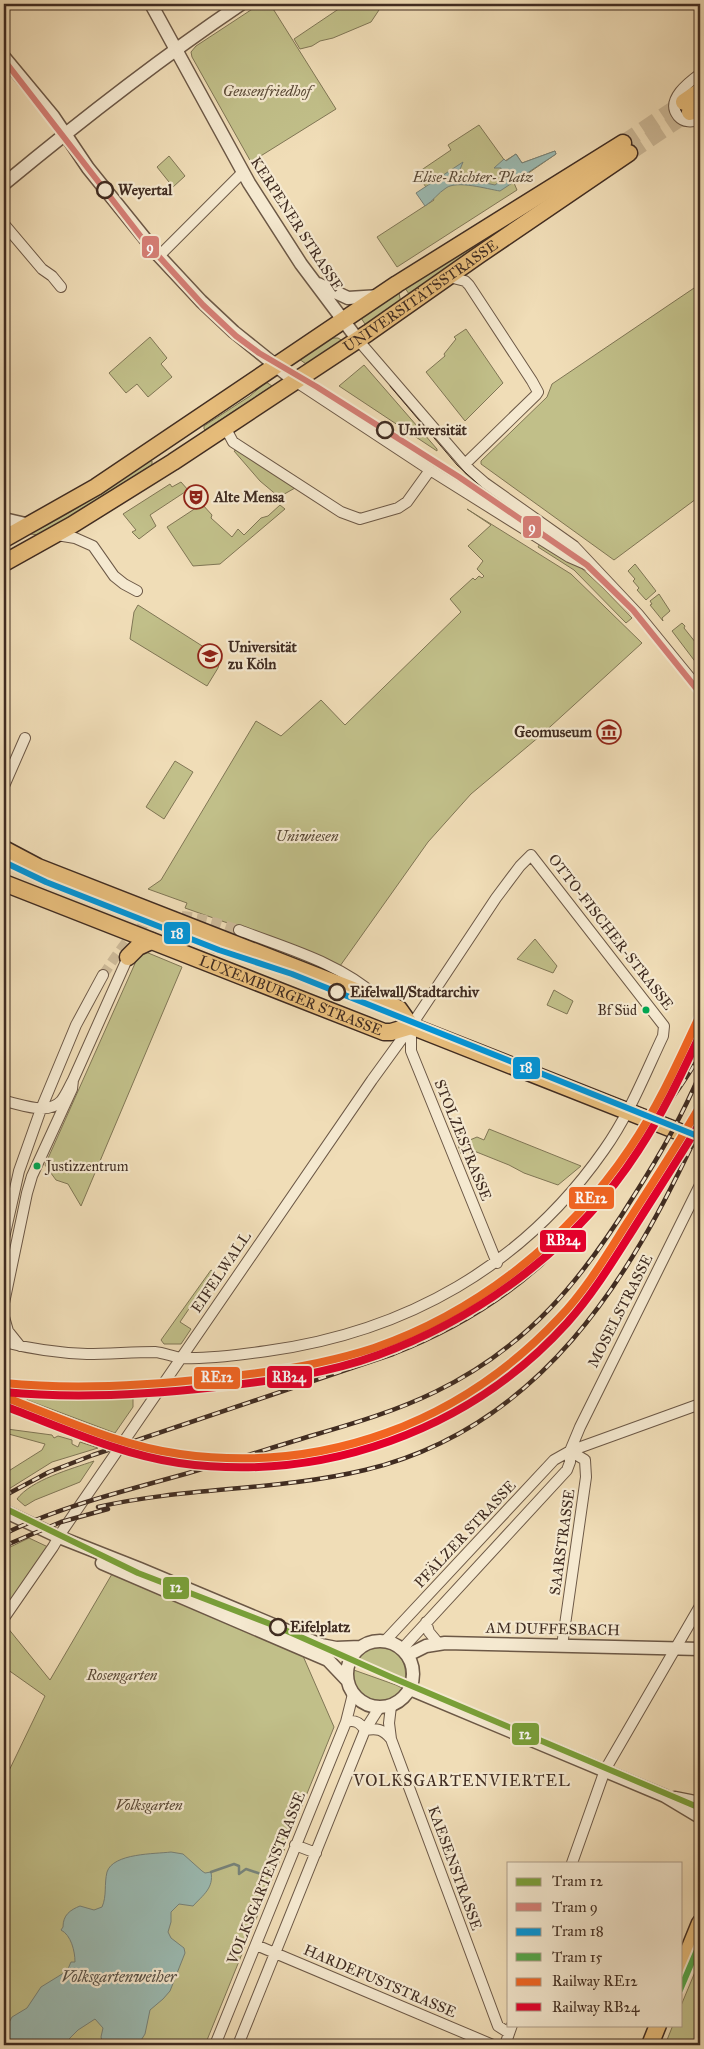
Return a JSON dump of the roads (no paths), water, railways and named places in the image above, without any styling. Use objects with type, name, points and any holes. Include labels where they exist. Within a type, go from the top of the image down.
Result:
[{"type":"main road","points":[[694,110],[700,92]]},
{"type":"main road","name":"UNIVERSITÄTSSTRASSE","points":[[4,562],[56,534],[156,472],[358,340],[449,277],[626,148],[380,296],[96,487],[30,525],[6,536]]},
{"type":"main road","points":[[205,412],[199,428],[200,433],[210,436]]},
{"type":"main road","points":[[142,456],[154,458],[157,464],[156,472]]},
{"type":"main road","points":[[6,536],[34,546]]},
{"type":"main road","name":"LUXEMBURGER STRASSE","points":[[4,849],[38,867],[384,1003],[399,1010],[411,1026],[700,1140]]},
{"type":"main road","name":"LUXEMBURGER STRASSE","points":[[4,883],[384,1032],[391,1032],[411,1026]]},
{"type":"main road","points":[[122,930],[128,943],[128,957]]},
{"type":"main road","points":[[128,957],[138,947],[150,941]]},
{"type":"main road","points":[[682,1967],[700,1923]]},
{"type":"main road","points":[[650,2045],[658,2026]]},
{"type":"street","name":"KERPENER STRASSE","points":[[151,4],[243,172],[313,282],[358,340],[465,464],[485,484],[574,546],[650,628],[700,690]]},
{"type":"street","points":[[4,184],[64,134],[175,48],[241,4]]},
{"type":"street","points":[[4,57],[53,116],[88,168],[159,256],[200,301],[234,332],[304,388],[569,557],[593,567]]},
{"type":"street","points":[[694,110],[684,120],[675,112],[674,104],[685,86],[700,74]]},
{"type":"street","points":[[159,256],[243,172]]},
{"type":"street","points":[[4,224],[42,269],[52,276],[61,287]]},
{"type":"street","points":[[449,277],[464,280],[469,285],[538,392],[465,464]]},
{"type":"street","points":[[313,282],[348,298],[380,296]]},
{"type":"street","points":[[225,427],[233,442],[342,512],[356,518],[368,517],[404,505],[430,470]]},
{"type":"street","points":[[4,519],[30,525]]},
{"type":"street","points":[[56,534],[75,538],[93,546],[114,576],[137,591]]},
{"type":"street","points":[[4,786],[25,738]]},
{"type":"street","name":"EIFELWALL","points":[[4,1618],[384,1061],[411,1026],[496,898],[520,866],[531,855]]},
{"type":"street","name":"OTTO-FISCHER-STRASSE","points":[[531,855],[664,1026],[664,1034],[627,1110]]},
{"type":"street","points":[[238,930],[351,976],[384,1003]]},
{"type":"street","points":[[30,1142],[43,1119],[63,1098],[73,1080],[128,957]]},
{"type":"street","points":[[4,1238],[14,1190],[41,1109],[76,1026],[103,975]]},
{"type":"street","name":"STOLZESTRASSE","points":[[411,1026],[412,1051],[497,1263]]},
{"type":"street","points":[[4,1303],[32,1176],[72,1089],[73,1080]]},
{"type":"street","points":[[4,1101],[41,1109],[57,1105]]},
{"type":"street","points":[[4,1342],[47,1351],[87,1354],[158,1352],[181,1358],[243,1354],[279,1349],[342,1336],[398,1317],[431,1302],[497,1263],[543,1222],[586,1174],[614,1136],[627,1110]]},
{"type":"street","name":"MOSELSTRASSE","points":[[570,1451],[628,1327],[700,1185]]},
{"type":"street","points":[[14,1190],[18,1196],[27,1193]]},
{"type":"street","points":[[8,1219],[15,1219],[20,1228]]},
{"type":"street","points":[[4,1317],[8,1331],[20,1346]]},
{"type":"street","name":"PFÄLZER STRASSE","points":[[385,1641],[554,1460],[570,1451],[700,1404]]},
{"type":"street","name":"PFÄLZER STRASSE","points":[[405,1652],[426,1622],[567,1470],[570,1462],[570,1451]]},
{"type":"street","name":"SAARSTRASSE","points":[[562,1646],[586,1477],[585,1460],[570,1451]]},
{"type":"street","points":[[4,1511],[59,1537],[140,1569],[321,1646],[336,1648],[360,1647],[374,1641],[385,1641],[405,1652],[413,1670],[410,1689],[405,1696],[385,1707],[365,1730],[238,2045]]},
{"type":"street","points":[[59,1537],[78,1551],[109,1566],[328,1660],[347,1680],[353,1694],[361,1702],[385,1707]]},
{"type":"street","points":[[572,1862],[605,1770],[700,1606]]},
{"type":"street","points":[[426,1622],[430,1632],[439,1644]]},
{"type":"street","name":"AM DUFFESBACH","points":[[405,1652],[439,1644],[700,1649]]},
{"type":"street","points":[[347,1680],[349,1662],[360,1647]]},
{"type":"street","points":[[410,1689],[665,1796],[700,1816]]},
{"type":"street","name":"VOLKSGARTENSTRASSE","points":[[215,2045],[346,1722],[353,1694]]},
{"type":"street","name":"KAESENSTRASSE","points":[[385,1707],[391,1739],[498,2026],[511,2029]]},
{"type":"street","points":[[346,1722],[352,1720],[360,1723],[365,1730]]},
{"type":"street","points":[[365,1730],[376,1728],[385,1732],[391,1739]]},
{"type":"street","points":[[665,1796],[700,1803]]},
{"type":"street","points":[[295,1845],[316,1852]]},
{"type":"street","name":"HARDEFUSTSTRASSE","points":[[256,1945],[493,2045]]},
{"type":"street","points":[[505,2045],[511,2029]]},
{"type":"water","points":[[555,151],[556,154],[500,191],[464,185],[451,186],[443,190],[425,206],[416,193],[463,162],[459,172],[463,178],[495,185],[503,179],[501,168],[494,168],[504,159],[506,161],[516,154],[522,163]]},
{"type":"water","name":"Volksgartenweiher","points":[[171,1852],[183,1854],[205,1873],[211,1872],[211,1883],[207,1891],[193,1906],[179,1904],[171,1912],[168,1932],[171,1938],[184,1948],[185,1953],[170,1991],[150,2010],[145,2034],[138,2045],[103,2045],[101,2037],[103,2028],[95,2019],[78,2030],[63,2045],[4,2045],[4,2032],[12,2017],[27,2008],[41,1987],[67,1971],[71,1962],[75,1962],[72,1944],[61,1930],[64,1919],[68,1914],[80,1906],[94,1910],[102,1907],[107,1872],[117,1861],[145,1854]]},
{"type":"waterway","points":[[211,1872],[234,1864],[239,1866],[239,1874],[246,1869],[261,1874]]},
{"type":"tunnel","points":[[623,143],[684,102]]},
{"type":"tunnel","points":[[629,153],[690,112]]},
{"type":"tunnel","points":[[103,975],[121,949],[142,926],[164,916],[202,919],[239,930]]},
{"type":"tram line","name":"9","points":[[4,60],[142,238],[203,305],[236,336],[259,353],[317,387],[459,477],[587,565],[633,610],[700,693]]},
{"type":"tram line","points":[[390,386],[457,465],[487,492]]},
{"type":"tram line","name":"18","points":[[4,862],[46,882],[219,950],[292,974],[700,1137]]},
{"type":"tram line","points":[[176,933],[214,953]]},
{"type":"tram line","name":"12","points":[[4,1508],[138,1573],[278,1627],[393,1678],[700,1808]]},
{"type":"tram line","points":[[691,1808],[700,1813]]},
{"type":"tram line","name":"15","points":[[682,1985],[700,1943]]},
{"type":"railway","points":[[4,1496],[49,1472],[93,1455],[393,1354],[433,1337],[472,1316],[508,1292],[542,1264],[569,1236],[606,1191],[671,1100],[700,1055]]},
{"type":"railway","points":[[4,1534],[73,1506],[375,1416],[420,1399],[468,1374],[498,1354],[525,1332],[573,1283],[615,1225],[662,1150],[700,1074]]},
{"type":"railway","points":[[229,1464],[279,1463],[329,1457],[377,1444],[423,1426],[467,1403],[508,1375],[545,1342],[586,1296],[606,1268],[700,1117]]},
{"type":"railway","points":[[98,1507],[164,1496],[298,1482],[365,1470],[427,1449],[481,1420],[529,1383],[572,1340],[609,1292],[643,1240],[673,1185],[700,1128]]},
{"type":"railway","points":[[4,1407],[133,1450],[185,1461],[212,1463]]},
{"type":"railway","points":[[4,1546],[61,1522],[108,1509]]},
{"type":"rail line","name":"RE12","points":[[4,1383],[83,1387],[135,1385],[275,1371],[315,1364],[374,1348],[412,1333],[449,1314],[485,1293],[550,1242],[579,1213],[606,1181],[650,1116],[700,1015]]},
{"type":"rail line","name":"RB24","points":[[4,1392],[84,1396],[136,1394],[237,1385],[318,1372],[358,1362],[417,1339],[490,1299],[557,1247],[586,1217],[614,1185],[647,1137],[700,1035]]},
{"type":"rail line","name":"RE12","points":[[4,1397],[113,1438],[135,1445],[180,1454],[234,1458],[286,1456],[337,1447],[386,1433],[434,1412],[478,1386],[520,1355],[559,1318],[578,1296],[603,1260],[700,1106]]},
{"type":"rail line","name":"RB24","points":[[4,1406],[112,1447],[179,1463],[233,1467],[287,1465],[339,1456],[390,1441],[439,1420],[485,1393],[528,1361],[567,1323],[610,1265],[700,1123]]},
{"type":"place","name":"Weyertal","points":[[105,190]]},
{"type":"place","name":"Universität","points":[[385,430]]},
{"type":"place","name":"Alte Mensa","points":[[196,497]]},
{"type":"place","name":"Universität zu Köln","points":[[210,656]]},
{"type":"place","name":"Geomuseum","points":[[609,732]]},
{"type":"place","name":"Eifelwall/Stadtarchiv","points":[[337,992]]},
{"type":"place","name":"Bf Süd","points":[[646,1010]]},
{"type":"place","name":"Justizzentrum","points":[[37,1166]]},
{"type":"place","name":"Eifelplatz","points":[[278,1627]]},
{"type":"district","name":"VOLKSGARTENVIERTEL","points":[[462,1780]]},
{"type":"park label","name":"Geusenfriedhof","points":[[267,91]]},
{"type":"park label","name":"Elise-Richter-Platz","points":[[473,177]]},
{"type":"park label","name":"Uniwiesen","points":[[307,836]]},
{"type":"park label","name":"Rosengarten","points":[[122,1675]]},
{"type":"park label","name":"Volksgarten","points":[[149,1805]]}]
